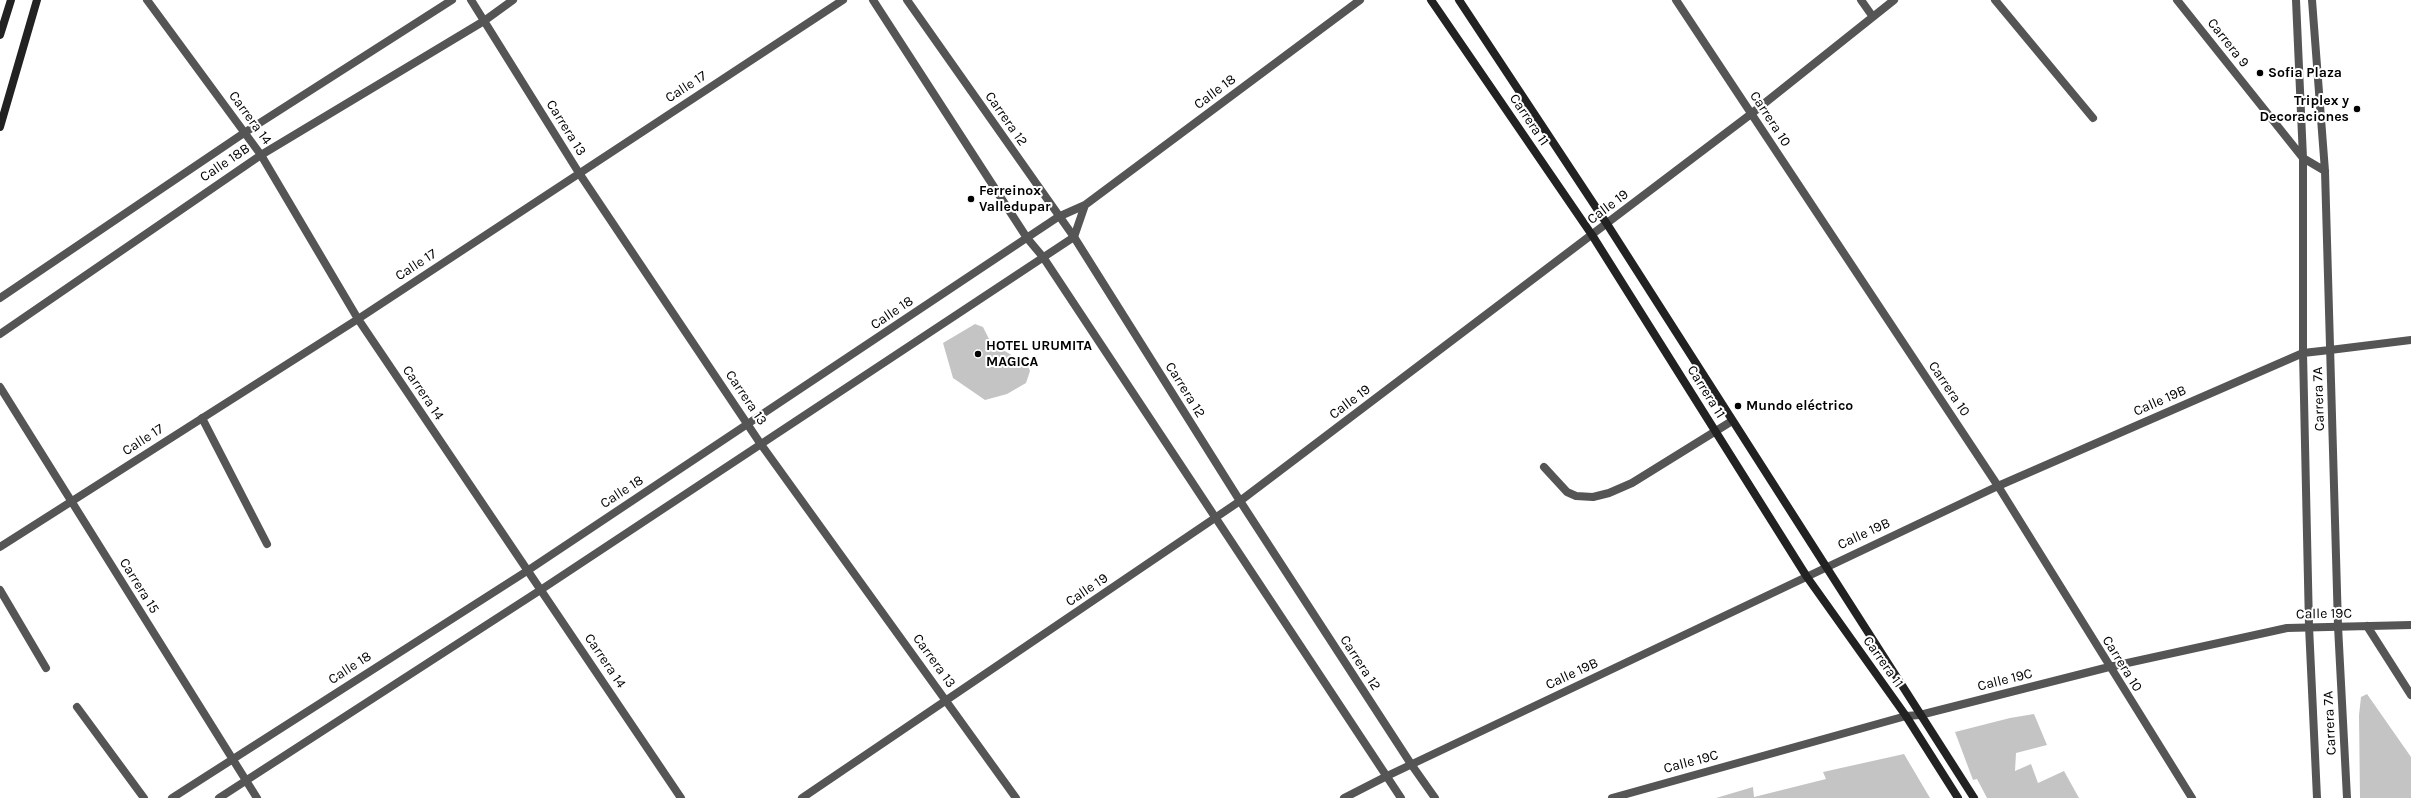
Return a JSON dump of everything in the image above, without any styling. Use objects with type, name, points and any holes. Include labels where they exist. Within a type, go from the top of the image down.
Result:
[{"type":"main road","points":[[0,35],[11,0]]},
{"type":"main road","points":[[0,127],[37,0]]},
{"type":"main road","name":"Carrera 11","points":[[1431,0],[1592,235],[1807,577],[1906,716],[1958,798]]},
{"type":"main road","name":"Carrera 11","points":[[1459,0],[1607,224],[1974,798]]},
{"type":"street","name":"Carrera 14","points":[[147,0],[260,155],[358,319],[527,571],[542,589],[681,798]]},
{"type":"street","name":"Calle 18B","points":[[0,298],[244,133],[452,0]]},
{"type":"street","name":"Carrera 13","points":[[471,0],[579,173],[760,443],[1016,798]]},
{"type":"street","name":"Calle 18B","points":[[0,334],[260,155],[484,21],[513,0]]},
{"type":"street","name":"Calle 17","points":[[0,547],[358,319],[843,0]]},
{"type":"street","points":[[873,0],[1027,238],[1043,257],[1401,798]]},
{"type":"street","name":"Carrera 12","points":[[907,0],[1058,217],[1074,237],[1240,501],[1411,764],[1435,798]]},
{"type":"street","name":"Calle 18","points":[[172,798],[527,571],[1058,217],[1085,205],[1360,0]]},
{"type":"street","name":"Carrera 10","points":[[1676,0],[1998,486],[2109,667],[2192,798]]},
{"type":"street","points":[[1860,0],[1873,17]]},
{"type":"street","name":"Calle 19","points":[[802,798],[1240,501],[1751,114],[1894,0]]},
{"type":"street","points":[[1995,0],[2093,118]]},
{"type":"street","name":"Carrera 9","points":[[2177,0],[2303,158],[2325,171]]},
{"type":"street","name":"Carrera 7A","points":[[2296,0],[2303,158],[2303,352],[2310,626],[2317,798]]},
{"type":"street","name":"Carrera 7A","points":[[2312,0],[2325,171],[2338,626],[2347,798]]},
{"type":"street","points":[[219,798],[542,589],[760,443],[1074,237],[1085,205]]},
{"type":"street","name":"Calle 19B","points":[[1344,798],[1411,764],[1998,486],[2303,352],[2411,340]]},
{"type":"street","name":"Carrera 15","points":[[0,387],[257,798]]},
{"type":"street","points":[[202,418],[267,544]]},
{"type":"street","points":[[1544,467],[1567,492],[1576,496],[1593,497],[1609,493],[1632,483],[1732,421]]},
{"type":"street","points":[[0,590],[46,668]]},
{"type":"street","name":"Calle 19C","points":[[1612,798],[1906,716],[1920,715],[2109,667],[2287,628],[2310,626],[2411,625]]},
{"type":"street","points":[[2367,626],[2411,695]]},
{"type":"street","points":[[78,707],[144,798]]},
{"type":"building","name":"HOTEL URUMITA MAGICA","points":[[975,324],[983,327],[991,343],[1027,364],[1030,371],[1026,383],[1007,394],[985,400],[953,378],[943,343]]},
{"type":"building","points":[[2367,694],[2411,757],[2411,798],[2360,798],[2359,715],[2361,697]]},
{"type":"building","points":[[2034,714],[2047,745],[2016,753],[2015,771],[2031,764],[2038,783],[2064,771],[2079,798],[1987,798],[1977,779],[1973,780],[1955,732],[2010,718]]},
{"type":"building","points":[[1904,754],[1930,798],[1716,798],[1753,787],[1754,797],[1826,779],[1823,772]]},
{"type":"place","name":"Sofia Plaza","points":[[2260,73]]},
{"type":"place","name":"Triplex y Decoraciones","points":[[2357,109]]},
{"type":"place","name":"Ferreinox Valledupar","points":[[971,199]]},
{"type":"place","name":"HOTEL URUMITA MAGICA","points":[[978,354]]},
{"type":"place","name":"Mundo eléctrico","points":[[1738,406]]}]
